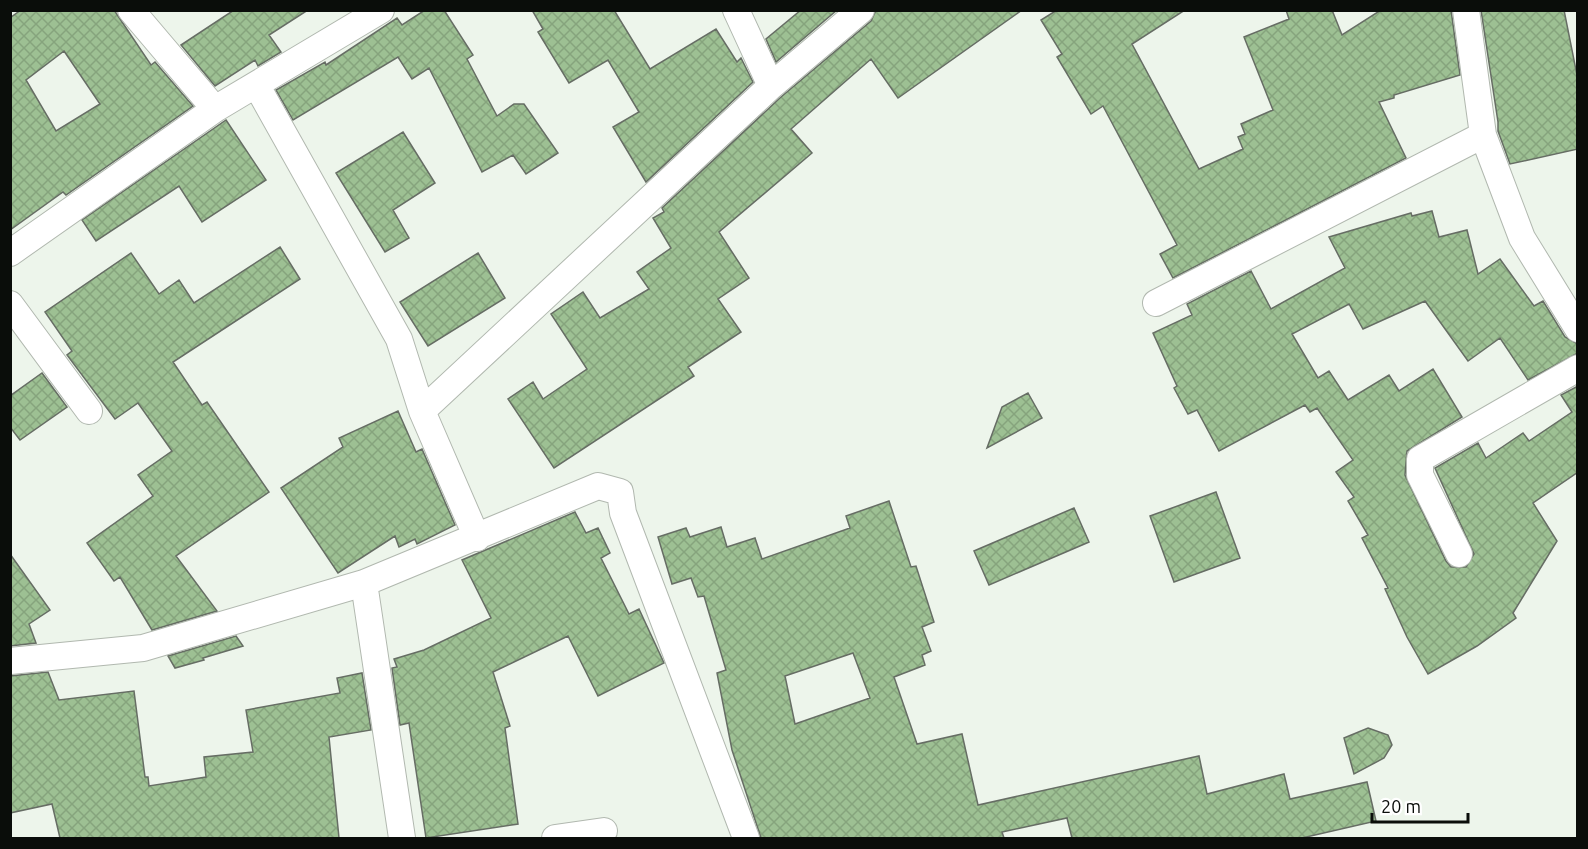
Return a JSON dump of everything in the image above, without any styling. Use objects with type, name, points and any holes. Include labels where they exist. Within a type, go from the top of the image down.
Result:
[{"type":"street","points":[[131,10],[214,109]]},
{"type":"street","points":[[10,253],[214,109],[381,10]]},
{"type":"street","points":[[736,10],[771,86]]},
{"type":"street","points":[[422,411],[771,86],[861,10]]},
{"type":"street","points":[[1467,10],[1483,135],[1522,238],[1578,329]]},
{"type":"street","points":[[256,86],[399,339],[422,411],[477,538]]},
{"type":"street","points":[[1156,303],[1483,135]]},
{"type":"street","points":[[10,304],[89,411]]},
{"type":"street","points":[[1459,554],[1420,475],[1420,459],[1578,368]]},
{"type":"street","points":[[10,661],[142,648],[364,583],[598,486],[620,492],[622,513],[747,838]]},
{"type":"street","points":[[364,583],[402,838]]},
{"type":"street","points":[[555,838],[604,831]]},
{"type":"building","points":[[21,10],[114,10],[151,65],[155,62],[193,106],[66,195],[63,192],[10,230],[10,18]],"holes":[[[64,51],[100,104],[56,131],[26,80]]]},
{"type":"building","points":[[234,10],[308,10],[269,35],[281,52],[258,66],[255,60],[215,86],[181,45]]},
{"type":"building","points":[[425,10],[444,10],[473,55],[467,59],[497,116],[514,104],[524,104],[558,153],[526,174],[513,155],[482,172],[429,68],[412,79],[398,57],[293,120],[276,90],[325,62],[326,65],[397,18],[402,25]]},
{"type":"building","points":[[532,10],[614,10],[650,69],[716,29],[737,62],[741,58],[753,82],[646,182],[613,127],[639,112],[608,60],[569,83],[538,32],[543,29]]},
{"type":"building","points":[[801,10],[837,10],[776,62],[766,39]]},
{"type":"building","points":[[876,10],[1022,10],[898,98],[871,59],[791,129],[812,153],[719,232],[749,278],[718,299],[741,332],[688,367],[694,376],[554,468],[508,399],[533,382],[543,399],[587,369],[551,314],[583,292],[600,318],[649,289],[637,272],[671,248],[653,218],[664,212],[662,208],[781,97],[871,21]]},
{"type":"building","points":[[1057,10],[1185,10],[1132,44],[1199,169],[1243,149],[1238,137],[1245,134],[1241,124],[1273,110],[1244,37],[1289,19],[1286,10],[1332,10],[1342,35],[1381,10],[1451,10],[1460,75],[1394,95],[1394,98],[1379,102],[1406,158],[1173,278],[1160,254],[1177,245],[1103,106],[1091,114],[1057,57],[1062,54],[1041,20]]},
{"type":"building","points":[[1481,10],[1564,10],[1578,80],[1578,149],[1510,164],[1498,131]]},
{"type":"building","points":[[226,120],[266,180],[202,222],[179,186],[96,241],[82,220]]},
{"type":"building","points":[[403,132],[435,183],[393,210],[409,238],[385,252],[336,173]]},
{"type":"building","points":[[1432,211],[1439,237],[1467,230],[1478,274],[1500,259],[1534,306],[1543,301],[1565,337],[1578,344],[1578,353],[1528,380],[1500,338],[1468,361],[1425,301],[1363,329],[1349,304],[1292,334],[1318,378],[1329,371],[1348,400],[1389,375],[1399,391],[1433,369],[1462,417],[1407,451],[1405,475],[1451,567],[1466,567],[1474,554],[1435,468],[1478,443],[1486,458],[1523,433],[1529,441],[1572,412],[1561,395],[1578,386],[1578,472],[1533,503],[1557,541],[1513,613],[1516,618],[1477,646],[1428,674],[1407,637],[1385,589],[1388,588],[1362,538],[1368,535],[1348,501],[1354,497],[1336,472],[1353,460],[1317,408],[1310,412],[1305,405],[1219,451],[1197,410],[1188,414],[1174,388],[1177,386],[1153,333],[1192,315],[1187,304],[1251,271],[1271,309],[1345,268],[1329,237],[1411,213],[1412,216]]},
{"type":"building","points":[[280,247],[300,279],[173,362],[202,405],[207,402],[269,492],[176,556],[217,611],[152,630],[120,577],[114,581],[87,543],[153,496],[138,475],[172,451],[138,403],[115,419],[67,355],[72,351],[45,312],[131,253],[159,294],[179,280],[194,303]]},
{"type":"building","points":[[478,253],[505,298],[428,346],[400,302]]},
{"type":"building","points":[[42,373],[67,407],[20,440],[10,427],[10,396]]},
{"type":"building","points":[[1028,393],[1042,418],[987,448],[1002,407]]},
{"type":"building","points":[[398,411],[416,452],[422,449],[455,525],[417,544],[415,539],[399,547],[395,536],[338,573],[281,488],[343,447],[339,438]]},
{"type":"building","points":[[1216,492],[1240,558],[1174,582],[1150,516]]},
{"type":"building","points":[[889,501],[911,567],[916,566],[934,622],[922,627],[931,651],[922,655],[925,665],[894,677],[917,744],[962,734],[978,805],[1199,756],[1207,794],[1284,774],[1290,799],[1367,782],[1376,821],[1302,838],[1072,838],[1067,818],[1002,832],[1004,838],[761,838],[732,750],[717,673],[726,670],[704,596],[698,597],[691,578],[672,584],[658,537],[686,528],[690,537],[721,527],[727,547],[755,538],[762,559],[850,528],[846,516]],"holes":[[[853,653],[870,698],[795,724],[785,676]]]},
{"type":"building","points":[[1074,508],[1089,542],[989,585],[974,551]]},
{"type":"building","points":[[575,512],[586,533],[598,528],[610,553],[601,558],[629,614],[639,609],[664,663],[598,696],[568,636],[493,672],[510,726],[505,728],[518,824],[426,838],[409,723],[400,725],[392,668],[397,667],[394,659],[424,650],[491,618],[462,560]]},
{"type":"building","points":[[10,554],[50,610],[29,624],[36,643],[10,646]]},
{"type":"building","points":[[236,636],[243,646],[203,658],[204,660],[175,668],[168,656]]},
{"type":"building","points":[[48,672],[59,700],[134,691],[145,777],[148,777],[149,786],[206,777],[204,757],[253,752],[246,710],[340,693],[337,678],[362,673],[371,730],[329,737],[339,838],[60,838],[52,804],[10,813],[10,676]]},
{"type":"building","points":[[1368,728],[1388,735],[1392,745],[1384,758],[1354,774],[1344,738]]}]
